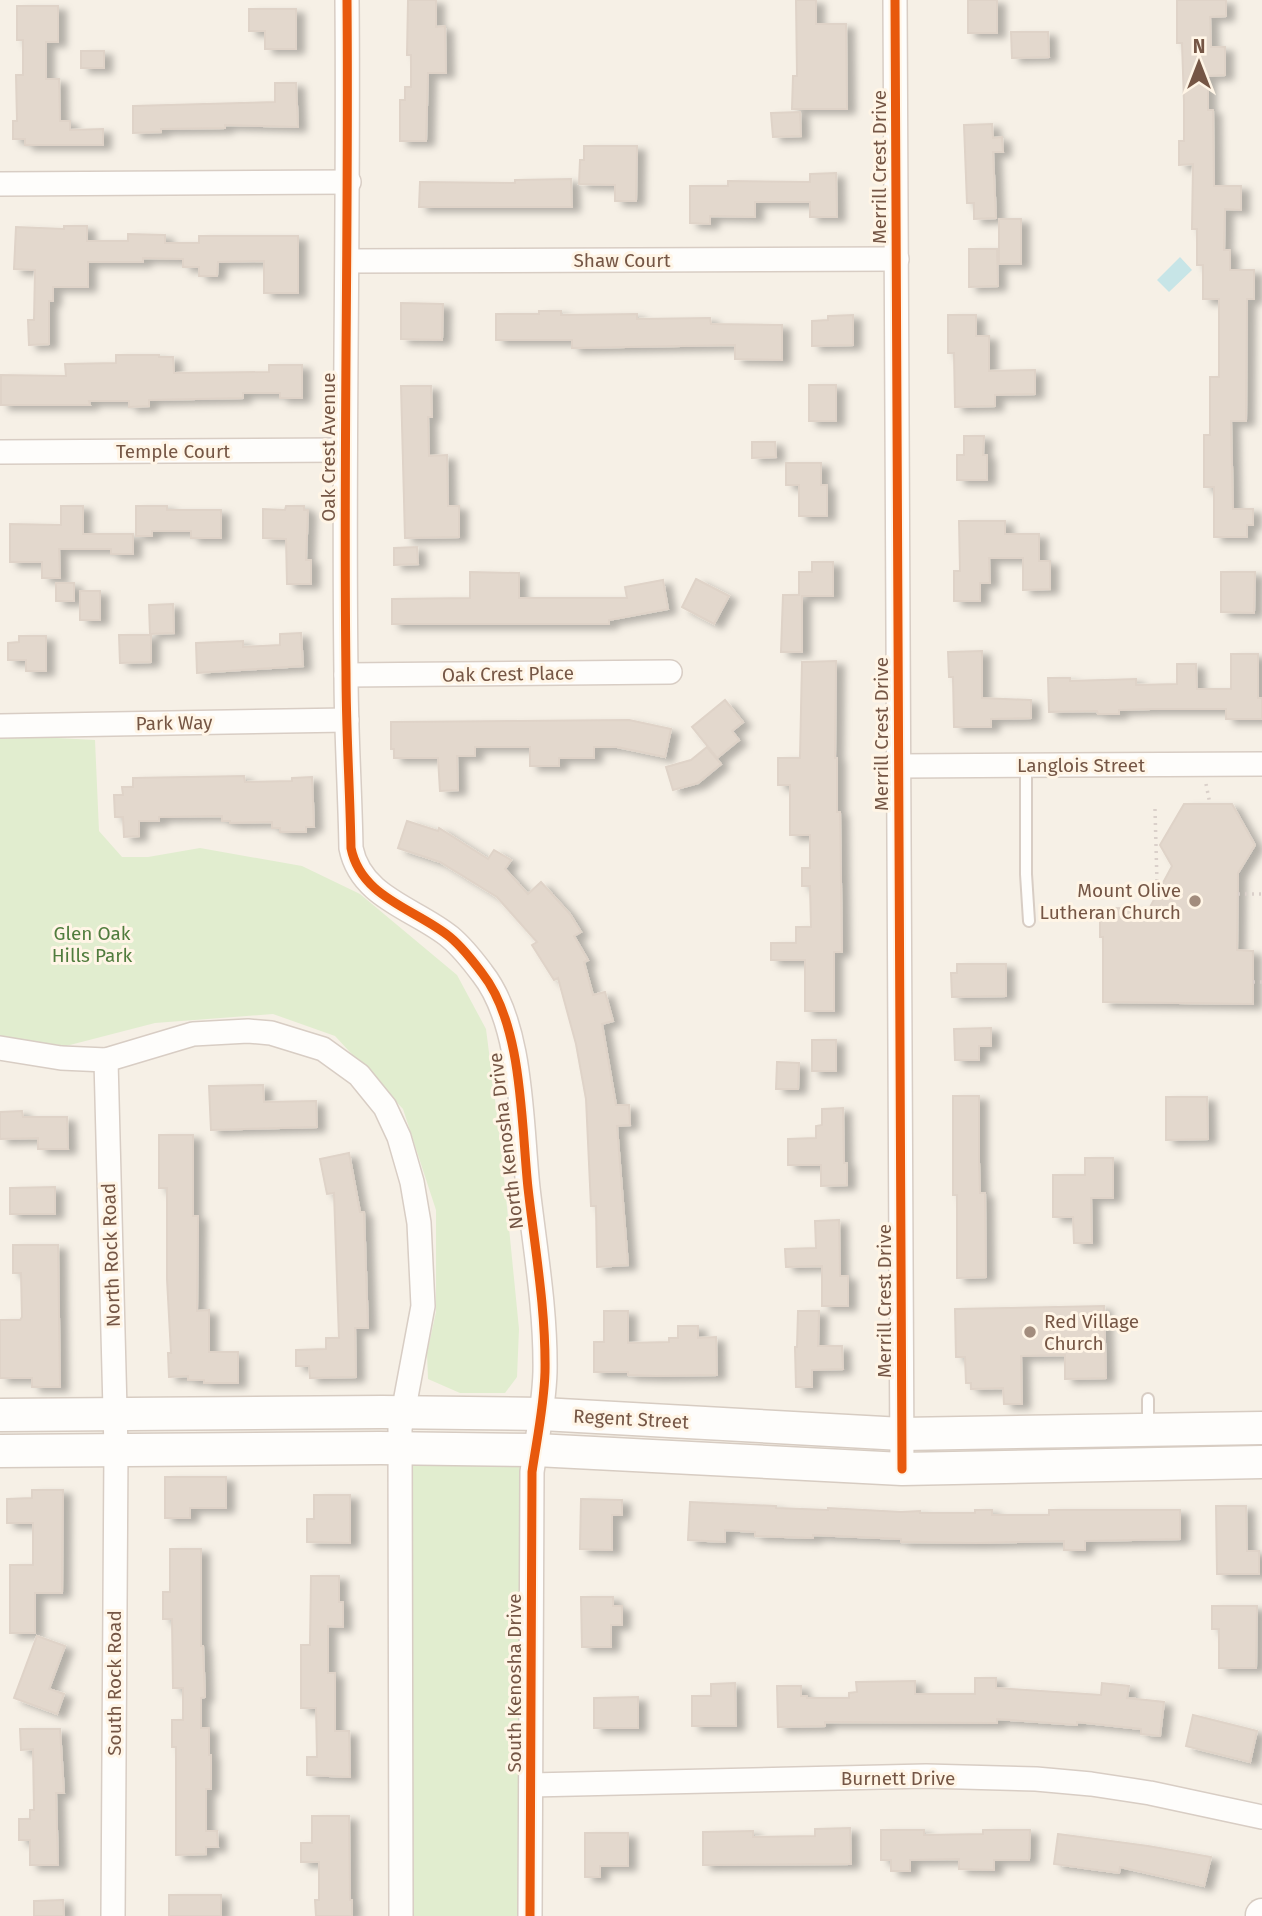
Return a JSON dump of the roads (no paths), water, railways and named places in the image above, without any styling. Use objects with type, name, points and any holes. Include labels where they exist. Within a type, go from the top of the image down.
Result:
[{"type":"street","name":"Oak Crest Avenue","points":[[347,0],[347,720],[351,848],[354,861],[374,886]]},
{"type":"street","name":"Merrill Crest Drive","points":[[895,0],[899,766],[906,1290],[902,1468]]},
{"type":"street","points":[[0,184],[349,182]]},
{"type":"street","name":"Shaw Court","points":[[348,261],[897,259]]},
{"type":"street","name":"Temple Court","points":[[0,452],[345,450]]},
{"type":"street","name":"Oak Crest Place","points":[[346,676],[670,671]]},
{"type":"street","name":"Park Way","points":[[0,726],[347,720]]},
{"type":"street","name":"Langlois Street","points":[[899,766],[1262,764]]},
{"type":"street","name":"North Kenosha Drive","points":[[374,886],[387,899],[451,938],[483,974],[504,1014],[512,1043],[519,1091],[542,1298],[545,1374],[536,1450]]},
{"type":"street","points":[[0,1048],[61,1058],[106,1060],[193,1034],[271,1032],[312,1043],[359,1075],[385,1107],[399,1137],[412,1182],[419,1223],[423,1306],[400,1430],[401,1916]]},
{"type":"street","name":"North Rock Road","points":[[106,1060],[116,1450]]},
{"type":"street","name":"Regent Street","points":[[0,1415],[115,1414],[400,1430],[536,1450],[902,1468],[1262,1462]]},
{"type":"street","name":"Regent Street","points":[[0,1451],[116,1450],[400,1430],[542,1414],[902,1434],[1262,1428]]},
{"type":"street","name":"South Rock Road","points":[[113,1916],[116,1450]]},
{"type":"street","name":"South Kenosha Drive","points":[[530,1916],[532,1472],[536,1450]]},
{"type":"street","name":"Burnett Drive","points":[[531,1785],[926,1776],[1036,1779],[1150,1793],[1262,1817]]},
{"type":"lane","points":[[1026,765],[1029,921]]},
{"type":"lane","points":[[1148,1399],[1148,1430]]},
{"type":"water","points":[[1180,257],[1192,270],[1169,292],[1157,280]]},
{"type":"place","name":"Mount Olive Lutheran Church","points":[[1195,901]]},
{"type":"place","name":"Red Village Church","points":[[1030,1332]]},
{"type":"park label","name":"Glen Oak Hills Park","points":[[92,944]]}]
